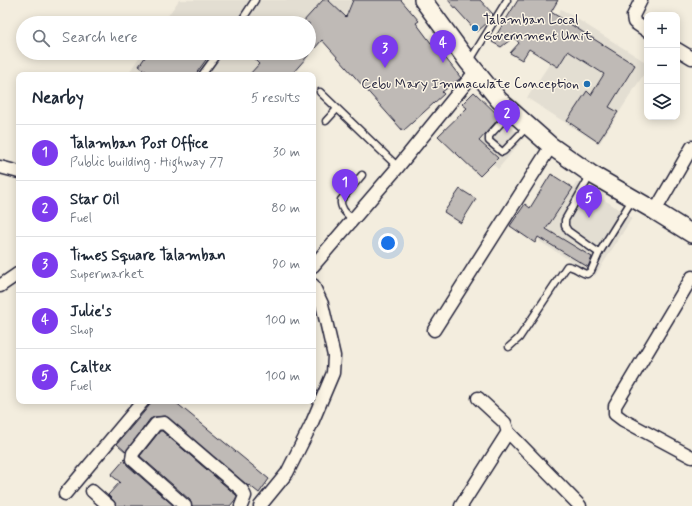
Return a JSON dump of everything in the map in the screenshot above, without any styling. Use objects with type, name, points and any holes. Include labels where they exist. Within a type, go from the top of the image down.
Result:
[{"type":"main road","points":[[423,0],[472,68],[499,100],[551,146],[591,174],[692,234]]},
{"type":"street","points":[[641,0],[633,16],[634,22],[644,29]]},
{"type":"street","points":[[680,51],[692,58]]},
{"type":"street","points":[[316,263],[398,167],[472,68]]},
{"type":"street","points":[[434,330],[551,146]]},
{"type":"street","points":[[655,211],[692,147]]},
{"type":"street","points":[[2,171],[16,172]]},
{"type":"street","points":[[0,286],[16,275]]},
{"type":"street","points":[[692,277],[616,406],[615,414],[623,420],[692,456]]},
{"type":"street","points":[[260,506],[287,473],[311,425],[333,373],[334,356],[322,304],[316,291]]},
{"type":"street","points":[[478,398],[505,423],[508,432],[580,506]]},
{"type":"street","points":[[65,494],[140,404]]},
{"type":"street","points":[[185,506],[132,459],[133,453],[156,424],[164,423],[242,490],[245,496],[241,506]]},
{"type":"street","points":[[461,506],[508,432]]},
{"type":"street","points":[[92,491],[110,506]]},
{"type":"lane","points":[[245,16],[255,0]]},
{"type":"lane","points":[[472,68],[507,0]]},
{"type":"lane","points":[[204,72],[213,60]]},
{"type":"lane","points":[[320,92],[398,167]]},
{"type":"lane","points":[[326,121],[337,109]]},
{"type":"lane","points":[[511,111],[488,139],[502,152],[506,150],[528,125]]},
{"type":"lane","points":[[591,174],[565,220],[565,226],[568,232],[599,253]]},
{"type":"lane","points":[[353,220],[342,209],[340,204],[341,200],[362,175]]},
{"type":"lane","points":[[509,347],[519,338],[567,266],[572,266],[587,274],[591,271],[599,253],[633,198]]},
{"type":"shaded area","points":[[179,0],[352,0],[345,16],[316,48],[316,16],[168,16]]},
{"type":"shaded area","name":"Cebu Mary Immaculate Conception","points":[[561,9],[644,61],[644,74],[599,144],[527,98],[550,63],[534,52]]},
{"type":"shaded area","points":[[137,60],[305,60],[295,72],[130,71]]},
{"type":"shaded area","points":[[500,118],[524,138],[498,169],[475,148]]},
{"type":"shaded area","points":[[577,182],[632,218],[595,276],[539,241]]},
{"type":"building","points":[[323,0],[328,0],[346,17],[353,0],[401,0],[419,21],[416,23],[431,43],[433,42],[461,78],[442,92],[444,94],[403,131],[322,40],[316,47],[316,16],[308,16]]},
{"type":"building","points":[[448,0],[480,0],[493,14],[489,21],[477,32]]},
{"type":"building","points":[[518,0],[558,0],[551,12],[635,65],[609,107],[618,112],[598,142],[567,121],[587,91],[591,95],[604,74],[568,51],[558,67],[529,49],[522,60],[510,53],[519,43],[514,37],[501,47],[492,42]]},
{"type":"building","points":[[143,60],[206,60],[197,72],[147,72],[139,66]]},
{"type":"building","points":[[255,60],[304,60],[294,72],[252,72],[259,64]]},
{"type":"building","points":[[474,92],[500,117],[479,141],[498,158],[480,176],[438,136],[467,108],[462,104]]},
{"type":"building","points":[[551,174],[573,188],[546,229],[592,257],[588,267],[538,237],[535,243],[510,226],[525,204],[530,208]]},
{"type":"building","points":[[460,189],[476,199],[461,223],[444,212]]},
{"type":"building","points":[[150,404],[178,404],[269,479],[259,493],[249,485],[248,486],[166,416],[150,419],[126,452],[117,444]]},
{"type":"building","points":[[160,431],[162,431],[237,496],[230,506],[192,506],[190,500],[140,456]]},
{"type":"building","points":[[125,459],[127,465],[174,506],[116,506],[114,501],[108,495],[120,482],[111,475]]},
{"type":"place","name":"Talamban Local Government Unit","points":[[475,28]]},
{"type":"place","name":"Julie's","points":[[443,63]]},
{"type":"place","name":"Times Square Talamban","points":[[385,68]]},
{"type":"place","name":"Cebu Mary Immaculate Conception","points":[[587,84]]},
{"type":"place","name":"Star Oil","points":[[507,133]]},
{"type":"place","name":"Talamban Post Office","points":[[345,202]]},
{"type":"place","name":"Caltex","points":[[589,218]]}]
